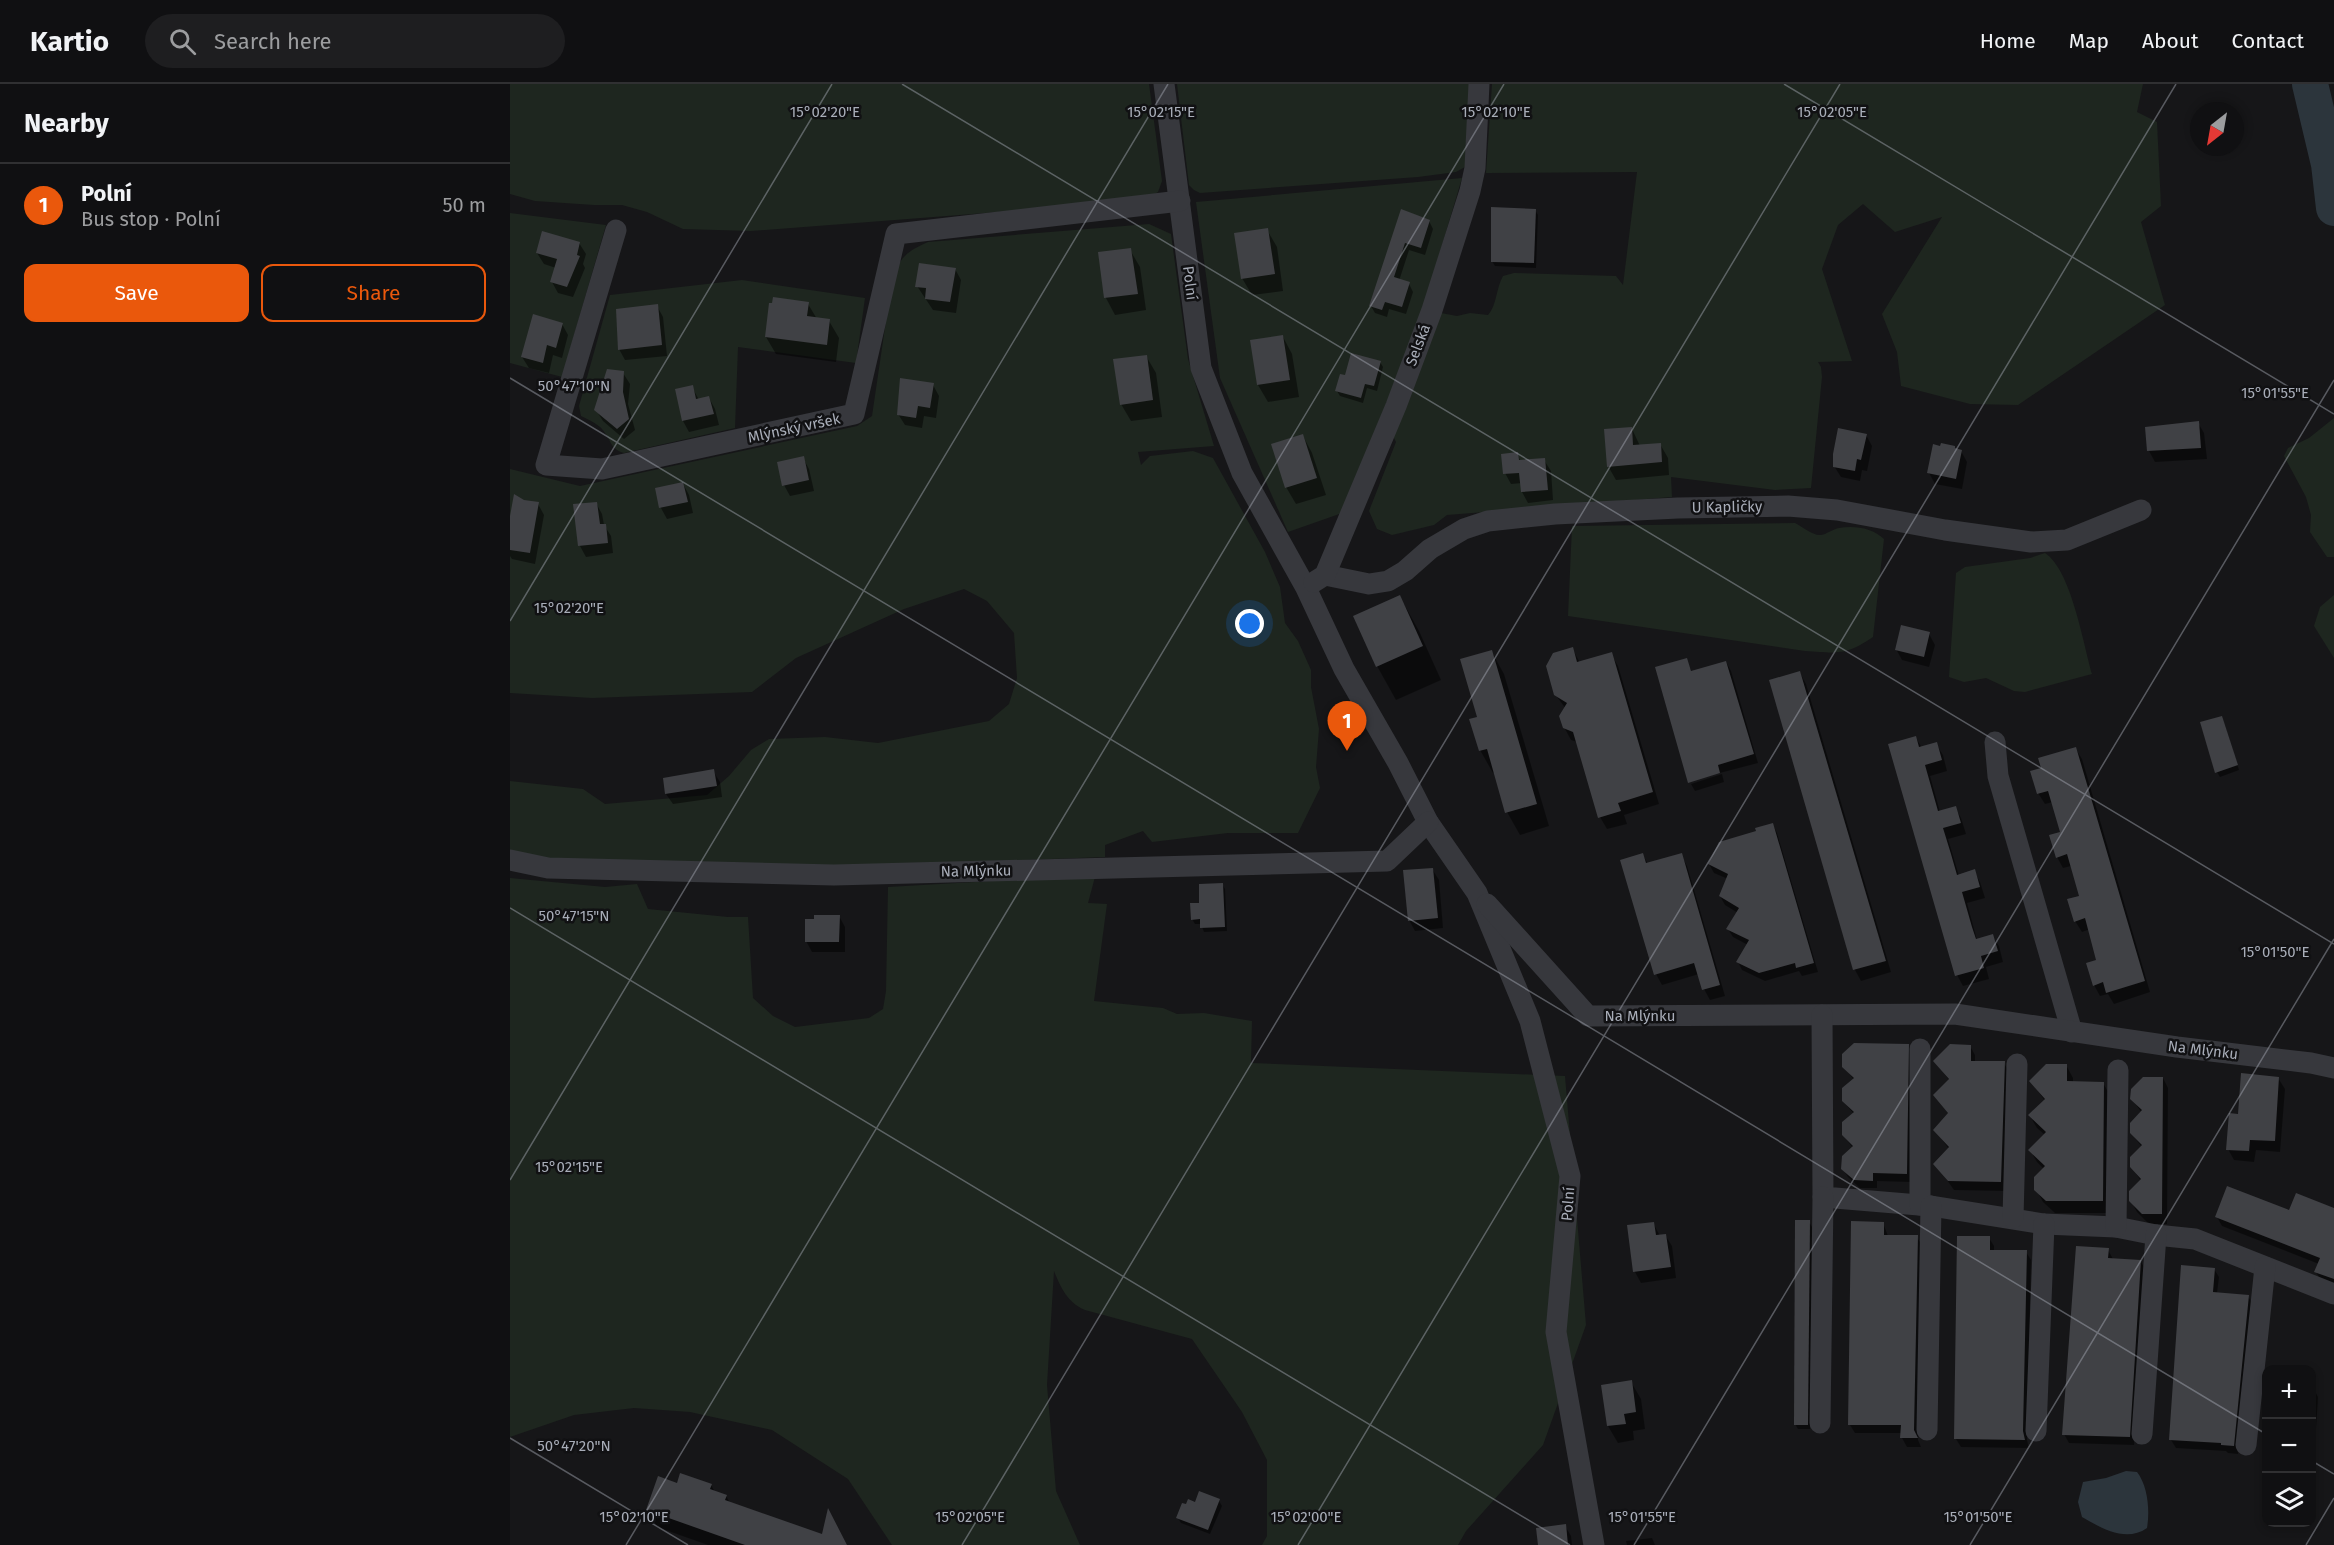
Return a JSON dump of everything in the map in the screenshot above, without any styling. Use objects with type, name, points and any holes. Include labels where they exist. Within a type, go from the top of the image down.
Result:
[{"type":"street","name":"Polní","points":[[1164,84],[1201,368],[1242,473],[1306,588],[1344,669],[1428,822],[1477,893],[1530,1021],[1570,1176],[1556,1332],[1594,1545]]},
{"type":"street","name":"Selská","points":[[1325,574],[1396,406],[1432,310],[1466,202],[1475,168],[1479,84]]},
{"type":"street","name":"Mlýnský vršek","points":[[616,230],[546,465],[602,470],[854,414],[896,234],[1180,201]]},
{"type":"street","name":"U Kapličky","points":[[1325,574],[1369,584],[1388,581],[1406,571],[1430,549],[1464,529],[1488,521],[1555,514],[1788,506],[1837,510],[1946,530],[2031,542],[2067,540],[2141,510]]},
{"type":"street","points":[[1306,588],[1325,574]]},
{"type":"street","points":[[1995,742],[1998,776],[2072,1032]]},
{"type":"street","name":"Na Mlýnku","points":[[510,860],[548,868],[834,875],[1387,861],[1428,822]]},
{"type":"street","name":"Na Mlýnku","points":[[1477,893],[1588,1016],[1955,1014],[2334,1068]]},
{"type":"street","points":[[1820,1423],[1823,1197],[1822,1015]]},
{"type":"street","points":[[1920,1049],[1925,1206],[1927,1430]]},
{"type":"street","points":[[2013,1218],[2017,1064]]},
{"type":"street","points":[[2116,1227],[2118,1070]]},
{"type":"street","points":[[1823,1197],[1925,1206],[2044,1224],[2116,1227],[2156,1235],[2195,1239],[2333,1292]]},
{"type":"street","points":[[2036,1431],[2044,1224]]},
{"type":"street","points":[[2142,1434],[2156,1235]]},
{"type":"street","points":[[2246,1446],[2265,1267]]},
{"type":"shaded area","points":[[510,84],[1149,84],[1162,181],[1158,192],[1144,201],[751,231],[683,229],[647,212],[622,205],[535,201],[510,194]]},
{"type":"shaded area","points":[[1177,84],[1471,84],[1465,167],[1456,172],[1418,177],[1200,193],[1189,185]]},
{"type":"shaded area","points":[[1492,84],[2143,84],[2137,112],[2157,122],[2161,206],[2141,222],[2165,305],[2018,405],[1970,404],[1901,386],[1897,352],[1882,314],[1942,217],[1895,232],[1863,204],[1838,225],[1822,269],[1852,361],[1818,362],[1822,377],[1811,488],[1775,490],[1671,477],[1672,497],[1447,515],[1434,525],[1392,535],[1377,529],[1369,511],[1396,442],[1393,436],[1441,313],[1457,316],[1470,313],[1488,315],[1503,276],[1514,273],[1616,276],[1623,285],[1637,172],[1486,173]]},
{"type":"shaded area","points":[[1462,178],[1427,296],[1345,512],[1288,532],[1220,378],[1196,202]]},
{"type":"shaded area","points":[[510,213],[606,225],[562,377],[510,363]]},
{"type":"shaded area","points":[[1149,224],[1171,234],[1188,359],[1214,446],[1138,452],[1141,465],[1150,456],[1193,451],[1213,458],[1265,552],[1280,587],[1285,623],[1298,641],[1311,670],[1311,687],[1319,729],[1316,767],[1320,788],[1298,833],[1228,833],[1152,842],[1143,831],[1105,845],[1105,857],[823,867],[549,862],[510,852],[510,781],[583,789],[605,804],[707,795],[729,776],[751,750],[769,739],[825,737],[878,743],[989,721],[1009,704],[1017,678],[1014,633],[987,601],[964,589],[904,609],[796,658],[752,692],[592,698],[510,693],[510,469],[580,486],[857,426],[872,416],[892,280],[901,261],[909,252],[928,242]]},
{"type":"shaded area","points":[[742,280],[865,298],[856,363],[738,347],[735,428],[624,453],[617,450],[601,428],[581,416],[579,406],[610,295]]},
{"type":"shaded area","points":[[2334,418],[2334,557],[2327,557],[2310,532],[2311,515],[2306,497],[2284,456],[2288,448],[2309,438]]},
{"type":"shaded area","points":[[1795,523],[1818,535],[1839,528],[1857,527],[1874,532],[1884,539],[1873,637],[1840,652],[1805,651],[1568,616],[1572,526]]},
{"type":"shaded area","points":[[2045,553],[2054,562],[2069,590],[2092,674],[2025,692],[2014,691],[1986,678],[1964,682],[1949,677],[1956,573],[1965,567],[2030,558]]},
{"type":"shaded area","points":[[2334,595],[2334,658],[2314,626],[2320,607]]},
{"type":"shaded area","points":[[1095,877],[1088,903],[1107,904],[1094,1001],[1163,1008],[1177,1014],[1204,1013],[1252,1021],[1251,1063],[1565,1076],[1586,1325],[1543,1445],[1466,1531],[1458,1545],[1262,1545],[1267,1536],[1267,1460],[1242,1412],[1192,1339],[1085,1310],[1069,1299],[1054,1271],[1047,1385],[1056,1491],[1080,1545],[892,1545],[848,1479],[772,1430],[690,1412],[634,1408],[574,1415],[510,1437],[510,878],[605,887],[637,884],[648,909],[748,917],[753,998],[773,1016],[795,1027],[869,1018],[883,1009],[886,991],[888,887]]},
{"type":"shaded area","points":[[2126,1471],[2137,1472],[2144,1484],[2148,1507],[2147,1528],[2131,1534],[2122,1534],[2105,1529],[2082,1517],[2078,1502],[2083,1482],[2106,1478]]},
{"type":"building","points":[[1491,207],[1536,209],[1534,263],[1491,262]]},
{"type":"building","points":[[1401,209],[1430,220],[1421,248],[1405,243],[1394,277],[1410,282],[1402,307],[1385,302],[1382,310],[1369,306]]},
{"type":"building","points":[[1268,228],[1275,274],[1241,279],[1234,233]]},
{"type":"building","points":[[542,231],[580,242],[577,255],[580,256],[567,287],[550,282],[557,259],[536,253]]},
{"type":"building","points":[[1131,248],[1138,294],[1104,298],[1098,252]]},
{"type":"building","points":[[919,263],[956,268],[950,302],[925,299],[926,288],[915,287]]},
{"type":"building","points":[[773,297],[809,302],[807,316],[830,319],[827,345],[765,337],[769,303],[772,303]]},
{"type":"building","points":[[658,304],[662,345],[618,350],[616,309]]},
{"type":"building","points":[[533,314],[563,323],[556,348],[547,345],[543,363],[521,357]]},
{"type":"building","points":[[1283,335],[1290,380],[1257,385],[1250,340]]},
{"type":"building","points":[[1351,353],[1381,361],[1374,386],[1365,384],[1361,398],[1335,391],[1340,374],[1345,375]]},
{"type":"building","points":[[1147,355],[1153,400],[1120,405],[1113,359]]},
{"type":"building","points":[[607,369],[624,371],[623,392],[629,419],[617,429],[594,410]]},
{"type":"building","points":[[900,378],[934,383],[930,408],[918,406],[916,418],[897,415]]},
{"type":"building","points":[[693,385],[696,399],[709,396],[714,414],[682,421],[675,389]]},
{"type":"building","points":[[2199,421],[2201,448],[2147,451],[2145,427]]},
{"type":"building","points":[[1632,427],[1633,445],[1661,443],[1662,462],[1607,467],[1604,429]]},
{"type":"building","points":[[1838,428],[1867,434],[1861,460],[1857,459],[1855,471],[1833,467]]},
{"type":"building","points":[[1303,434],[1317,478],[1285,488],[1271,444]]},
{"type":"building","points":[[1941,443],[1962,450],[1956,479],[1927,473],[1933,444],[1940,446]]},
{"type":"building","points":[[1518,452],[1519,460],[1545,458],[1548,490],[1521,492],[1519,473],[1503,474],[1501,454]]},
{"type":"building","points":[[804,456],[809,480],[782,486],[777,462]]},
{"type":"building","points":[[683,482],[688,502],[659,508],[655,488]]},
{"type":"building","points":[[514,494],[524,500],[539,502],[530,553],[510,550],[510,516]]},
{"type":"building","points":[[597,502],[600,524],[606,524],[608,543],[578,546],[573,504]]},
{"type":"building","points":[[1400,595],[1423,646],[1376,667],[1353,616]]},
{"type":"building","points":[[1901,625],[1930,632],[1924,657],[1895,650]]},
{"type":"building","points":[[1573,647],[1577,662],[1612,652],[1653,792],[1618,803],[1621,811],[1598,818],[1573,732],[1563,728],[1559,716],[1567,703],[1554,695],[1546,666],[1553,653]]},
{"type":"building","points":[[1492,650],[1537,804],[1505,813],[1487,749],[1479,751],[1469,719],[1477,717],[1460,659]]},
{"type":"building","points":[[1687,658],[1691,671],[1726,661],[1754,754],[1718,765],[1720,773],[1688,783],[1655,667]]},
{"type":"building","points":[[1800,671],[1886,961],[1853,970],[1769,680]]},
{"type":"building","points":[[2222,716],[2238,765],[2215,773],[2200,722]]},
{"type":"building","points":[[1916,736],[1919,747],[1937,742],[1942,760],[1925,765],[1938,811],[1956,806],[1961,823],[1943,828],[1957,875],[1975,869],[1980,887],[1962,892],[1976,939],[1993,934],[1998,951],[1981,956],[1984,968],[1955,976],[1888,744]]},
{"type":"building","points":[[2076,747],[2145,981],[2106,993],[2103,982],[2093,986],[2086,963],[2096,960],[2085,918],[2074,922],[2067,899],[2079,896],[2067,854],[2056,858],[2049,835],[2060,832],[2048,791],[2037,794],[2030,771],[2041,768],[2038,758]]},
{"type":"building","points":[[714,769],[717,786],[665,794],[663,778]]},
{"type":"building","points":[[1773,823],[1814,963],[1796,968],[1795,963],[1759,973],[1736,962],[1749,940],[1726,929],[1739,908],[1719,896],[1728,874],[1708,864],[1719,842],[1756,831],[1755,828]]},
{"type":"building","points":[[1643,853],[1646,863],[1682,853],[1720,985],[1702,990],[1694,963],[1654,975],[1620,860]]},
{"type":"building","points":[[1433,868],[1438,918],[1408,921],[1403,870]]},
{"type":"building","points":[[1223,883],[1225,927],[1200,928],[1200,919],[1191,920],[1190,903],[1199,903],[1199,884]]},
{"type":"building","points":[[814,915],[840,915],[839,942],[805,942],[805,919],[814,919]]},
{"type":"building","points":[[1854,1043],[1909,1044],[1907,1174],[1873,1173],[1873,1181],[1854,1180],[1841,1169],[1842,1156],[1853,1146],[1842,1135],[1842,1122],[1854,1112],[1842,1101],[1842,1088],[1854,1078],[1842,1067],[1842,1054]]},
{"type":"building","points":[[1950,1044],[1971,1045],[1971,1061],[2005,1061],[2001,1182],[1948,1181],[1933,1164],[1949,1147],[1933,1130],[1948,1113],[1933,1095],[1949,1079],[1933,1061]]},
{"type":"building","points":[[2046,1064],[2067,1064],[2067,1081],[2104,1082],[2103,1201],[2046,1201],[2034,1190],[2034,1177],[2045,1166],[2028,1150],[2046,1132],[2028,1115],[2045,1099],[2029,1081]]},
{"type":"building","points":[[2241,1073],[2279,1077],[2275,1141],[2250,1140],[2249,1151],[2226,1150],[2229,1113],[2238,1114]]},
{"type":"building","points":[[2143,1077],[2163,1077],[2162,1214],[2142,1214],[2129,1201],[2129,1191],[2141,1179],[2130,1167],[2130,1157],[2142,1145],[2130,1133],[2130,1123],[2142,1110],[2130,1099],[2131,1089]]},
{"type":"building","points":[[2227,1186],[2289,1210],[2296,1193],[2334,1208],[2334,1279],[2314,1272],[2320,1258],[2215,1217]]},
{"type":"building","points":[[1795,1220],[1810,1220],[1808,1425],[1794,1425]]},
{"type":"building","points":[[1851,1221],[1884,1222],[1884,1235],[1918,1235],[1914,1430],[1918,1438],[1900,1438],[1901,1425],[1848,1425]]},
{"type":"building","points":[[1654,1222],[1656,1235],[1666,1234],[1671,1267],[1633,1272],[1627,1225]]},
{"type":"building","points":[[1957,1236],[1990,1236],[1990,1250],[2027,1250],[2023,1431],[2025,1440],[1954,1439]]},
{"type":"building","points":[[2076,1246],[2109,1248],[2108,1258],[2141,1260],[2130,1437],[2062,1435]]},
{"type":"building","points":[[2181,1265],[2215,1268],[2213,1292],[2249,1295],[2234,1446],[2169,1440]]},
{"type":"building","points":[[1632,1380],[1636,1412],[1624,1414],[1626,1424],[1607,1426],[1601,1385]]},
{"type":"building","points":[[680,1473],[712,1484],[710,1489],[727,1495],[725,1500],[822,1534],[828,1508],[847,1545],[745,1545],[646,1510],[658,1476],[677,1483]]},
{"type":"building","points":[[1199,1491],[1220,1499],[1208,1530],[1176,1518],[1182,1503],[1186,1504],[1188,1499],[1195,1502]]},
{"type":"building","points":[[1566,1524],[1568,1545],[1538,1545],[1536,1528]]},
{"type":"waterway","points":[[2310,84],[2329,164],[2334,208]]},
{"type":"place","name":"Polní","points":[[1347,751]]}]
